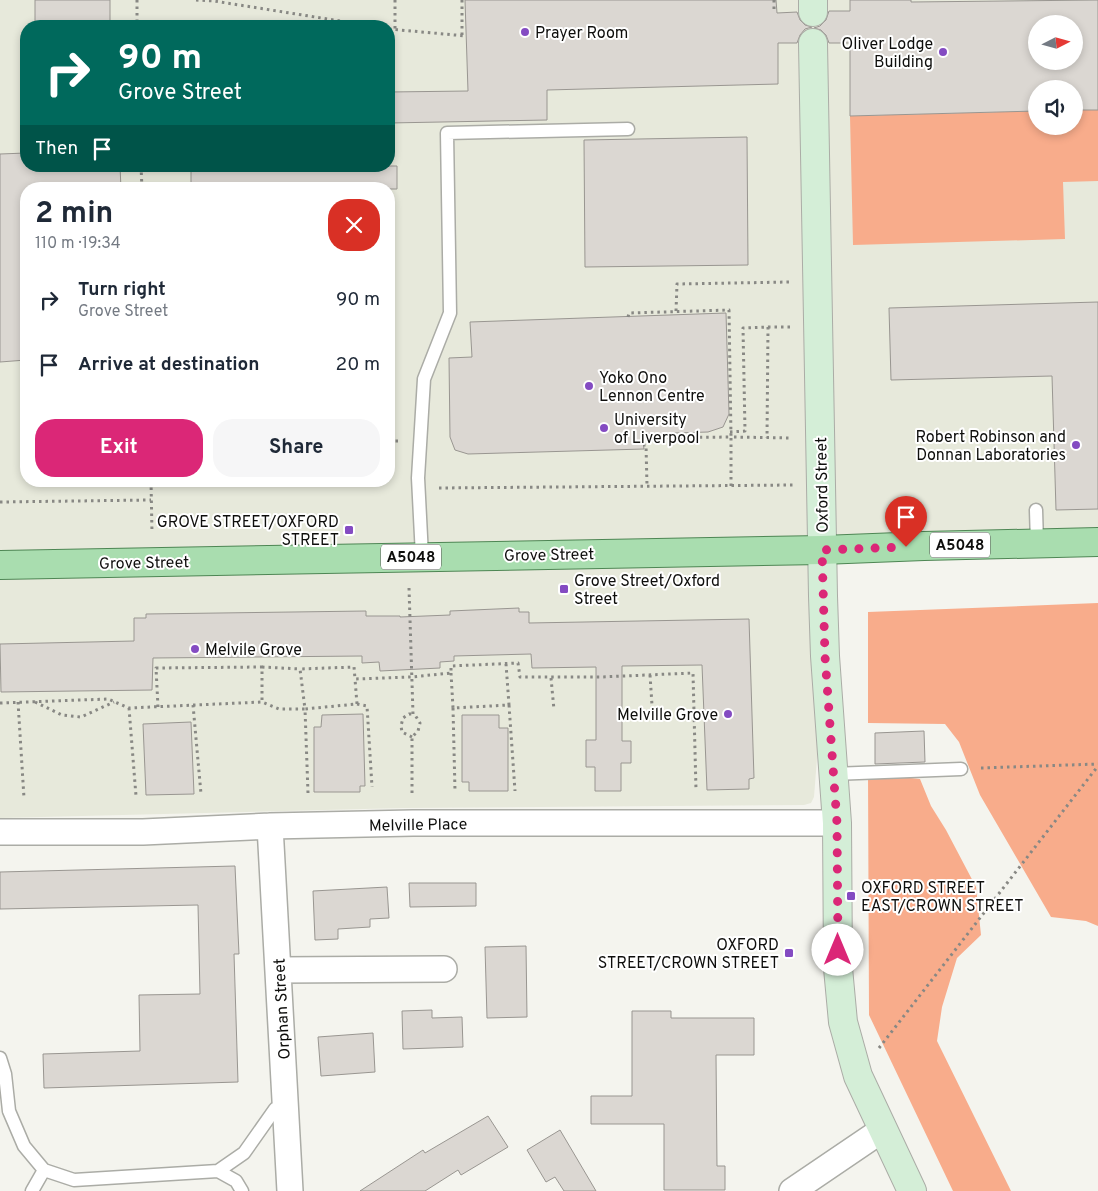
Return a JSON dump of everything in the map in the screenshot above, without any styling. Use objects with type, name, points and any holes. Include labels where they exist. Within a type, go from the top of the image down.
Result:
[{"type":"main road","name":"Grove Street","points":[[0,565],[822,550],[1098,542]]},
{"type":"street","name":"Oxford Street","points":[[813,43],[822,550],[825,656],[837,823],[838,968],[843,1022],[858,1076],[912,1191]]},
{"type":"street","name":"Melville Place","points":[[0,832],[143,832],[270,826],[412,823],[837,823]]},
{"type":"street","name":"Orphan Street","points":[[270,826],[290,1191]]},
{"type":"street","points":[[279,970],[444,969]]},
{"type":"street","points":[[792,1191],[882,1130]]},
{"type":"lane","points":[[422,556],[418,488],[424,379],[450,313],[446,133],[628,129]]},
{"type":"lane","points":[[1036,510],[1037,544]]},
{"type":"lane","points":[[833,774],[961,769]]},
{"type":"lane","points":[[0,1058],[5,1074],[8,1111],[24,1146],[44,1170],[74,1180],[218,1170],[244,1153],[275,1109],[286,1107]]},
{"type":"lane","points":[[32,1191],[44,1170]]},
{"type":"lane","points":[[218,1170],[236,1181],[242,1191]]},
{"type":"path","points":[[137,0],[137,20]]},
{"type":"path","points":[[196,0],[214,1],[334,20]]},
{"type":"path","points":[[395,0],[396,30],[464,36],[462,0]]},
{"type":"path","points":[[774,0],[774,10]]},
{"type":"path","points":[[676,311],[677,284],[818,282]]},
{"type":"path","points":[[628,317],[628,313],[729,310],[731,486]]},
{"type":"path","points":[[730,432],[745,432],[743,328],[791,327]]},
{"type":"path","points":[[767,438],[768,328]]},
{"type":"path","points":[[643,438],[795,438]]},
{"type":"path","points":[[643,445],[646,445],[647,486]]},
{"type":"path","points":[[418,488],[796,485]]},
{"type":"path","points":[[151,487],[152,562]]},
{"type":"path","points":[[0,502],[151,500]]},
{"type":"path","points":[[409,588],[413,714],[418,720],[420,727],[412,737],[412,823]]},
{"type":"path","points":[[455,791],[451,666],[518,663],[520,677],[552,678],[693,673],[696,790]]},
{"type":"path","points":[[506,664],[515,791]]},
{"type":"path","points":[[262,667],[262,702]]},
{"type":"path","points":[[158,707],[156,668],[262,667],[300,669],[354,667],[357,704]]},
{"type":"path","points":[[300,669],[305,709],[308,793]]},
{"type":"path","points":[[355,678],[411,677],[451,673]]},
{"type":"path","points":[[650,675],[652,706]]},
{"type":"path","points":[[552,678],[554,710]]},
{"type":"path","points":[[0,703],[108,699],[129,708],[262,702],[279,709],[305,709],[357,704],[367,706],[372,787]]},
{"type":"path","points":[[18,702],[24,798]]},
{"type":"path","points":[[34,702],[62,716],[81,717],[114,702]]},
{"type":"path","points":[[193,705],[201,794]]},
{"type":"path","points":[[453,708],[509,705]]},
{"type":"path","points":[[129,708],[136,796]]},
{"type":"path","points":[[412,737],[402,732],[401,726],[403,718],[413,714]]},
{"type":"path","points":[[961,769],[1098,765]]},
{"type":"path","points":[[858,1076],[1098,765]]},
{"type":"shaded area","name":"University of Liverpool","points":[[0,0],[1098,0],[1098,542],[822,550],[825,656],[814,797],[811,803],[804,805],[404,808],[0,818]]},
{"type":"shaded area","points":[[1083,110],[1098,110],[1098,181],[1063,182],[1065,239],[853,245],[850,116],[1028,111],[1028,135],[1083,135]]},
{"type":"shaded area","points":[[1098,603],[1098,926],[1086,921],[1051,917],[980,795],[959,742],[945,724],[868,723],[868,612]]},
{"type":"shaded area","points":[[868,775],[920,779],[931,806],[976,887],[981,935],[957,958],[942,1007],[937,1041],[1011,1191],[953,1191],[869,1015]]},
{"type":"building","points":[[35,0],[110,0],[110,20],[35,20]]},
{"type":"building","points":[[465,0],[776,0],[777,13],[797,12],[800,20],[805,25],[812,27],[805,29],[797,43],[778,43],[778,84],[547,90],[547,120],[395,123],[395,92],[468,91]]},
{"type":"building","name":"Oliver Lodge Building","points":[[850,0],[911,0],[911,2],[1098,0],[1098,110],[1083,110],[1083,80],[1028,80],[1028,111],[850,116],[850,43],[829,43],[826,35],[821,30],[814,28],[820,26],[826,20],[829,11],[850,11]]},
{"type":"building","points":[[747,137],[748,265],[585,267],[584,140]]},
{"type":"building","points":[[20,153],[20,172],[120,172],[121,182],[20,182],[20,360],[0,362],[0,154]]},
{"type":"building","points":[[395,166],[397,166],[397,189],[395,189],[395,182],[191,182],[191,172],[395,172]]},
{"type":"building","name":"Robert Robinson and Donnan Laboratories","points":[[1098,302],[1098,509],[1056,510],[1052,376],[891,380],[889,308]]},
{"type":"building","name":"Yoko Ono Lennon Centre","points":[[726,313],[729,414],[723,427],[708,432],[642,434],[644,449],[468,454],[455,450],[450,437],[449,358],[472,357],[470,322]]},
{"type":"building","points":[[519,608],[519,612],[529,612],[529,623],[749,619],[754,778],[749,779],[749,789],[707,790],[702,665],[622,666],[622,741],[631,741],[631,763],[621,763],[621,791],[595,791],[595,767],[586,767],[586,740],[596,740],[596,667],[532,668],[531,654],[454,656],[454,661],[440,662],[440,668],[380,671],[379,662],[362,663],[362,656],[153,658],[152,690],[1,692],[0,644],[134,641],[134,618],[146,618],[146,614],[366,611],[366,616],[400,617],[450,615],[450,611]]},
{"type":"building","points":[[363,714],[365,786],[360,786],[360,792],[314,792],[314,727],[321,727],[322,715]]},
{"type":"building","points":[[462,715],[499,715],[499,728],[508,728],[508,791],[469,791],[469,782],[462,782]]},
{"type":"building","points":[[191,722],[194,794],[146,795],[143,724]]},
{"type":"building","points":[[924,731],[925,762],[875,764],[875,733]]},
{"type":"building","points":[[235,866],[239,954],[234,954],[238,1082],[44,1088],[43,1054],[140,1051],[139,995],[200,994],[198,905],[0,909],[0,872]]},
{"type":"building","points":[[409,883],[476,883],[476,906],[410,907]]},
{"type":"building","points":[[387,887],[389,918],[370,919],[370,927],[338,929],[338,939],[315,940],[313,891]]},
{"type":"building","points":[[526,946],[527,1017],[487,1018],[485,947]]},
{"type":"building","points":[[432,1010],[432,1018],[462,1017],[463,1047],[403,1049],[402,1011]]},
{"type":"building","points":[[632,1011],[671,1011],[671,1018],[754,1018],[754,1055],[716,1055],[717,1166],[725,1166],[725,1190],[664,1190],[664,1124],[591,1124],[591,1096],[632,1096]]},
{"type":"building","points":[[373,1033],[375,1072],[321,1076],[318,1037]]},
{"type":"building","points":[[488,1116],[508,1147],[461,1175],[458,1170],[425,1191],[360,1191],[423,1150],[425,1153]]},
{"type":"building","points":[[560,1130],[596,1191],[564,1191],[555,1177],[546,1182],[527,1150]]},
{"type":"place","name":"Prayer Room","points":[[525,32]]},
{"type":"place","name":"Oliver Lodge Building","points":[[943,52]]},
{"type":"place","name":"Yoko Ono Lennon Centre","points":[[589,386]]},
{"type":"place","name":"University of Liverpool","points":[[604,428]]},
{"type":"place","name":"Robert Robinson and Donnan Laboratories","points":[[1076,445]]},
{"type":"place","name":"GROVE STREET/OXFORD STREET","points":[[349,530]]},
{"type":"place","name":"Grove Street/Oxford Street","points":[[564,589]]},
{"type":"place","name":"Melvile Grove","points":[[195,649]]},
{"type":"place","name":"Melville Grove","points":[[728,714]]},
{"type":"place","name":"OXFORD STREET EAST/CROWN STREET","points":[[851,896]]},
{"type":"place","name":"OXFORD STREET/CROWN STREET","points":[[789,953]]},
{"type":"route","points":[[838,950],[837,823],[825,656],[822,550],[906,547]]}]
